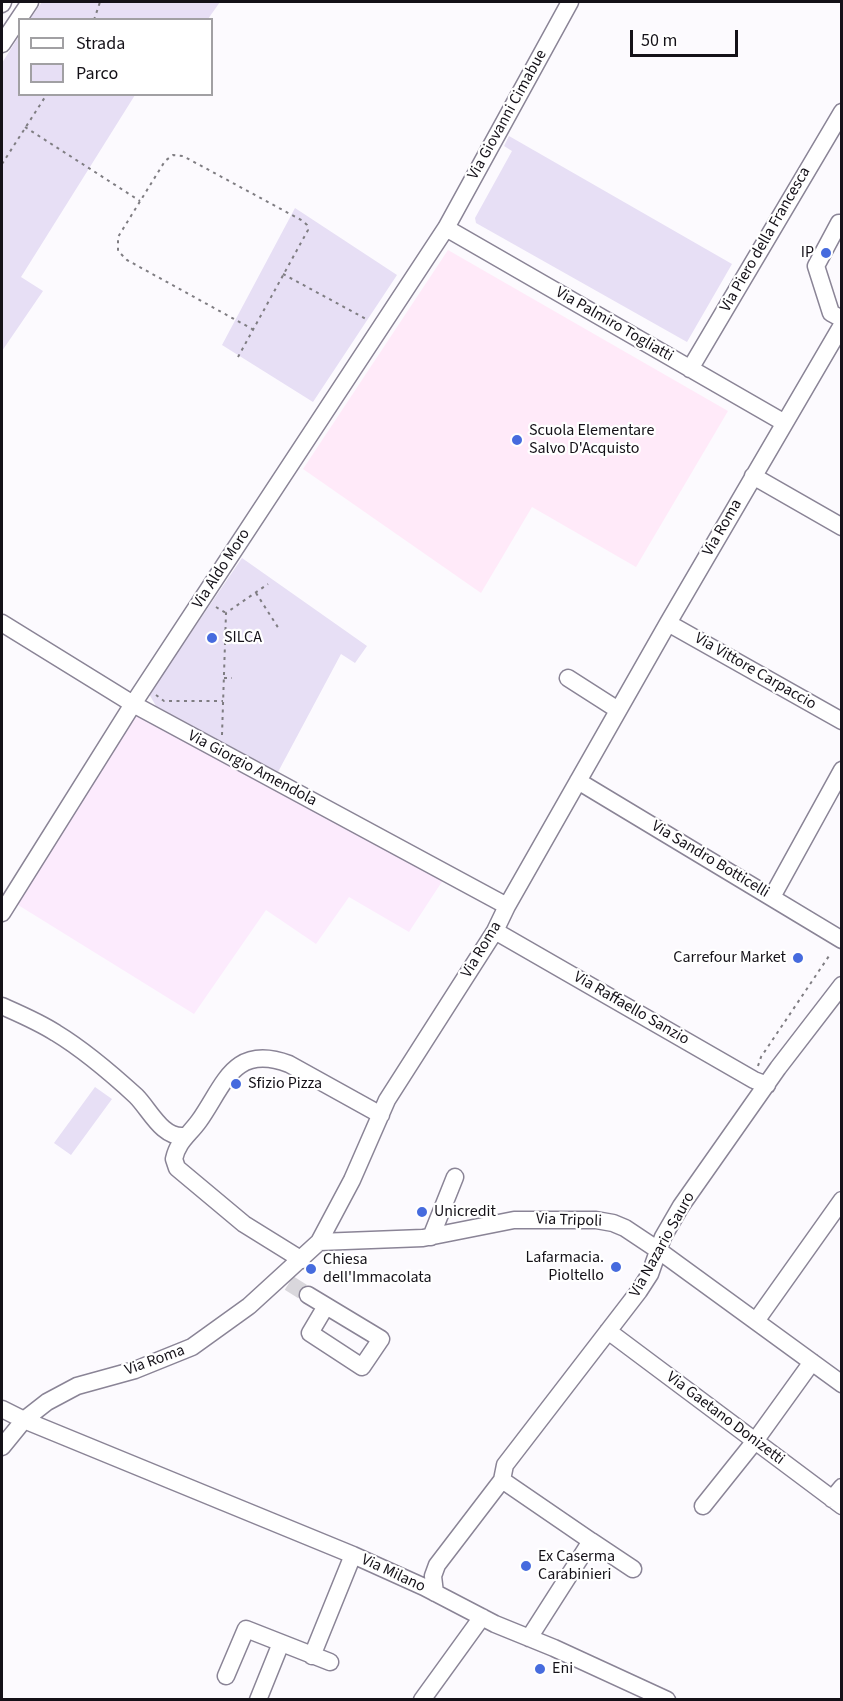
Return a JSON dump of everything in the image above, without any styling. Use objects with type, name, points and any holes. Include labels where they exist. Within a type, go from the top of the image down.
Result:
[{"type":"street","points":[[19,18],[30,2]]},
{"type":"street","name":"Via Giovanni Cimabue","points":[[446,228],[570,2]]},
{"type":"street","points":[[2,44],[18,20]]},
{"type":"street","name":"Via Piero della Francesca","points":[[690,369],[842,112]]},
{"type":"street","points":[[842,223],[839,223],[816,266],[831,313],[842,319]]},
{"type":"street","name":"Via Aldo Moro","points":[[2,913],[133,704],[446,228]]},
{"type":"street","name":"Via Palmiro Togliatti","points":[[446,228],[783,422]]},
{"type":"street","name":"Via Roma","points":[[2,1447],[24,1420],[47,1402],[77,1386],[135,1370],[192,1347],[285,1280],[319,1242],[352,1180],[387,1101],[495,931],[618,710],[783,422],[842,325]]},
{"type":"street","points":[[753,476],[842,527]]},
{"type":"street","name":"Via Giorgio Amendola","points":[[2,623],[133,704],[507,906]]},
{"type":"street","name":"Via Vittore Carpaccio","points":[[668,623],[842,721]]},
{"type":"street","points":[[568,678],[618,710]]},
{"type":"street","points":[[772,897],[842,770]]},
{"type":"street","name":"Via Sandro Botticelli","points":[[578,781],[842,940]]},
{"type":"street","name":"Via Raffaello Sanzio","points":[[495,931],[734,1069],[767,1085]]},
{"type":"street","name":"Via Nazario Sauro","points":[[435,1593],[433,1576],[437,1565],[502,1480],[505,1465],[639,1291],[650,1274],[658,1250],[681,1206],[842,985]]},
{"type":"street","points":[[2,1006],[42,1025],[71,1043],[138,1098],[165,1130],[174,1135],[184,1136]]},
{"type":"street","points":[[302,1260],[244,1224],[177,1168],[174,1159],[184,1136],[198,1123],[230,1073],[241,1064],[255,1060],[272,1060],[289,1064],[381,1115]]},
{"type":"street","points":[[431,1237],[455,1178]]},
{"type":"street","points":[[756,1321],[842,1200]]},
{"type":"street","name":"Via Tripoli","points":[[319,1242],[431,1237],[514,1220],[596,1220],[613,1223],[626,1228],[658,1250],[842,1383]]},
{"type":"street","points":[[308,1295],[326,1306]]},
{"type":"street","name":"Via Gaetano Donizetti","points":[[608,1331],[755,1441],[838,1497]]},
{"type":"street","points":[[704,1506],[755,1441],[812,1362]]},
{"type":"street","points":[[2,1409],[24,1420]]},
{"type":"street","name":"Via Milano","points":[[24,1420],[354,1555],[482,1617],[667,1700]]},
{"type":"street","points":[[502,1480],[633,1569]]},
{"type":"street","points":[[529,1638],[591,1541]]},
{"type":"street","points":[[312,1656],[354,1555]]},
{"type":"street","points":[[422,1700],[482,1617]]},
{"type":"street","points":[[226,1676],[246,1629],[330,1662]]},
{"type":"street","points":[[258,1700],[281,1643]]},
{"type":"path","points":[[95,18],[100,2]]},
{"type":"path","points":[[2,164],[46,96]]},
{"type":"path","points":[[25,127],[140,201]]},
{"type":"path","points":[[238,357],[254,330],[308,230],[306,223],[183,156],[173,155],[165,161],[118,237],[118,250],[121,256],[254,330]]},
{"type":"path","points":[[283,274],[381,327]]},
{"type":"path","points":[[222,752],[226,613],[268,584]]},
{"type":"path","points":[[256,592],[279,629]]},
{"type":"path","points":[[224,678],[232,678]]},
{"type":"path","points":[[145,687],[164,701],[224,701]]},
{"type":"shaded area","name":"Scuola Elementare Salvo D'Acquisto","points":[[448,250],[728,411],[636,567],[532,507],[481,593],[303,469]]},
{"type":"shaded area","points":[[133,704],[447,874],[409,932],[349,897],[316,944],[266,910],[194,1014],[10,900]]},
{"type":"green space","points":[[42,2],[220,2],[209,18],[31,18]]},
{"type":"green space","points":[[18,38],[18,96],[134,96],[21,277],[43,291],[2,351],[2,63]]},
{"type":"green space","points":[[509,136],[732,264],[687,342],[476,223],[475,218],[512,151],[504,146]]},
{"type":"green space","points":[[295,208],[397,275],[313,402],[222,345]]},
{"type":"green space","points":[[242,558],[367,646],[355,663],[341,654],[278,772],[156,706],[149,694]]},
{"type":"green space","points":[[95,1087],[112,1099],[71,1155],[54,1143]]},
{"type":"tunnel","points":[[289,1283],[308,1295]]},
{"type":"place","name":"IP","points":[[826,253]]},
{"type":"place","name":"Scuola Elementare Salvo D'Acquisto","points":[[517,440]]},
{"type":"place","name":"SILCA","points":[[212,638]]},
{"type":"place","name":"Carrefour Market","points":[[798,958]]},
{"type":"place","name":"Sfizio Pizza","points":[[236,1084]]},
{"type":"place","name":"Unicredit","points":[[422,1212]]},
{"type":"place","name":"Lafarmacia. Pioltello","points":[[616,1267]]},
{"type":"place","name":"Chiesa dell'Immacolata","points":[[311,1269]]},
{"type":"place","name":"Ex Caserma Carabinieri","points":[[526,1566]]},
{"type":"place","name":"Eni","points":[[540,1669]]}]
